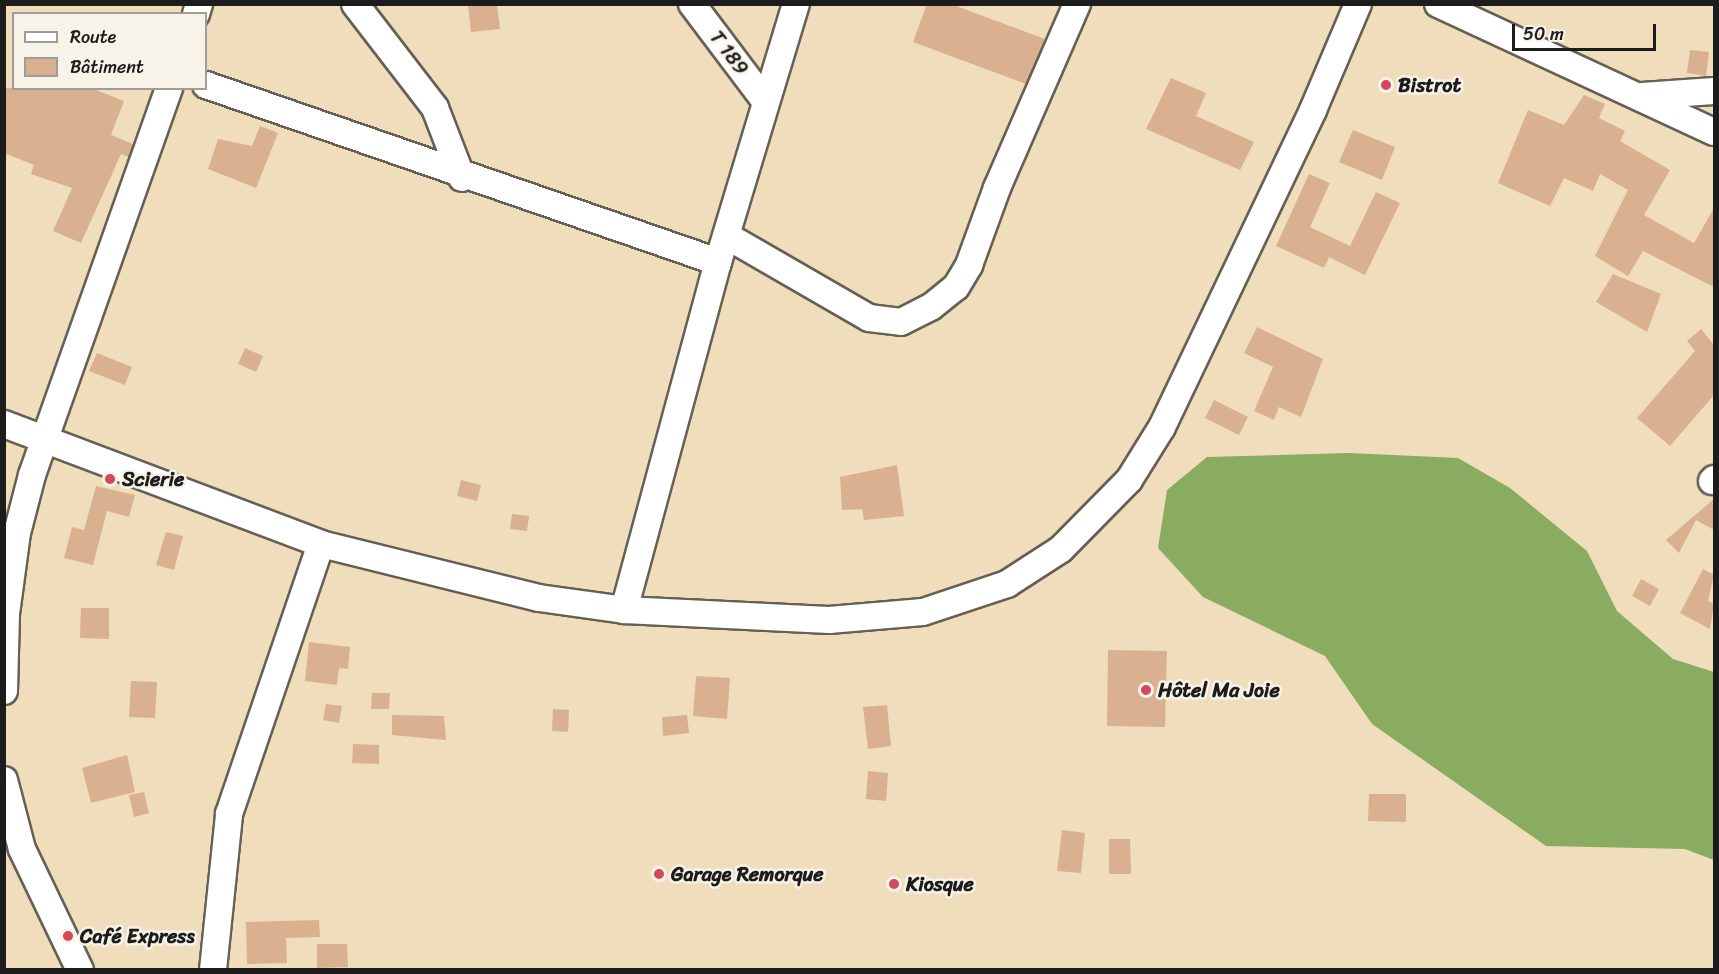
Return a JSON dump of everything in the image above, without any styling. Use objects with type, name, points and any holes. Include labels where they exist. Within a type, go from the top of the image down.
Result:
[{"type":"street","points":[[355,4],[435,108],[462,178]]},
{"type":"street","name":"T 189","points":[[692,4],[765,101]]},
{"type":"street","points":[[624,610],[718,262],[796,4]]},
{"type":"street","points":[[727,236],[869,318],[901,322],[931,307],[956,287],[969,265],[997,188],[1077,4]]},
{"type":"street","points":[[4,424],[321,544],[539,598],[624,610],[829,620],[923,612],[1007,584],[1061,549],[1129,480],[1162,427],[1313,110],[1358,4]]},
{"type":"street","points":[[1438,4],[1642,96],[1714,132]]},
{"type":"street","points":[[207,85],[462,178],[718,262]]},
{"type":"street","points":[[4,691],[5,620],[16,533],[44,438],[168,90]]},
{"type":"street","points":[[1642,96],[1714,92]]},
{"type":"street","points":[[213,969],[229,814],[321,544]]},
{"type":"street","points":[[4,780],[14,849],[80,969]]},
{"type":"green space","points":[[1349,453],[1458,458],[1510,488],[1587,551],[1617,611],[1673,659],[1714,672],[1714,860],[1685,849],[1546,846],[1372,724],[1325,656],[1203,597],[1158,548],[1167,490],[1207,457]]},
{"type":"building","points":[[468,4],[497,4],[500,29],[471,32]]},
{"type":"building","points":[[927,4],[951,4],[1045,39],[1026,84],[913,42]]},
{"type":"building","points":[[1690,50],[1709,52],[1706,76],[1687,73]]},
{"type":"building","points":[[1171,78],[1206,93],[1196,116],[1254,142],[1240,170],[1146,129]]},
{"type":"building","points":[[4,88],[12,88],[12,90],[96,90],[124,101],[111,135],[133,144],[129,157],[121,154],[81,243],[53,231],[72,188],[31,174],[34,165],[4,153]]},
{"type":"building","points":[[1584,95],[1605,104],[1599,118],[1625,131],[1620,141],[1670,170],[1644,215],[1694,243],[1714,208],[1714,287],[1643,251],[1628,276],[1595,256],[1628,190],[1600,174],[1593,191],[1564,178],[1550,206],[1498,183],[1528,110],[1564,125]]},
{"type":"building","points":[[260,126],[278,133],[256,188],[208,169],[218,139],[252,146]]},
{"type":"building","points":[[1353,130],[1395,147],[1382,180],[1339,162]]},
{"type":"building","points":[[1309,174],[1330,183],[1310,227],[1350,246],[1376,192],[1400,203],[1365,275],[1329,257],[1324,268],[1276,246]]},
{"type":"building","points":[[1613,274],[1661,294],[1647,332],[1596,302]]},
{"type":"building","points":[[1257,327],[1323,359],[1301,417],[1279,407],[1274,420],[1254,411],[1273,367],[1244,353]]},
{"type":"building","points":[[1701,329],[1714,345],[1714,395],[1670,446],[1637,418],[1695,351],[1687,341]]},
{"type":"building","points":[[245,348],[263,356],[256,372],[238,364]]},
{"type":"building","points":[[97,353],[132,367],[125,385],[89,371]]},
{"type":"building","points":[[1214,400],[1248,417],[1239,435],[1205,418]]},
{"type":"building","points":[[897,465],[904,516],[864,520],[862,509],[842,510],[840,477]]},
{"type":"building","points":[[461,480],[481,485],[477,501],[457,496]]},
{"type":"building","points":[[96,486],[135,495],[129,517],[107,511],[93,565],[64,558],[72,527],[84,530]]},
{"type":"building","points":[[1714,499],[1714,530],[1696,520],[1679,553],[1666,540]]},
{"type":"building","points":[[512,514],[529,516],[527,531],[510,529]]},
{"type":"building","points":[[166,532],[183,536],[174,570],[156,565]]},
{"type":"building","points":[[1703,569],[1714,575],[1708,601],[1714,604],[1710,629],[1680,613]]},
{"type":"building","points":[[1641,579],[1659,589],[1650,606],[1632,596]]},
{"type":"building","points":[[81,608],[109,608],[109,639],[80,638]]},
{"type":"building","points":[[309,642],[350,647],[348,669],[339,668],[337,685],[305,681]]},
{"type":"building","points":[[1108,650],[1167,651],[1165,727],[1107,726]]},
{"type":"building","points":[[696,676],[730,678],[727,719],[693,716]]},
{"type":"building","points":[[131,681],[157,682],[155,718],[129,717]]},
{"type":"building","points":[[372,693],[390,693],[389,709],[371,709]]},
{"type":"building","points":[[326,704],[342,706],[339,723],[323,720]]},
{"type":"building","points":[[887,705],[891,746],[868,749],[863,707]]},
{"type":"building","points":[[553,709],[569,710],[568,732],[552,731]]},
{"type":"building","points":[[392,715],[444,716],[446,740],[392,735]]},
{"type":"building","points":[[687,715],[689,733],[663,736],[662,717]]},
{"type":"building","points":[[353,744],[379,745],[379,764],[352,763]]},
{"type":"building","points":[[127,755],[135,792],[91,803],[82,768]]},
{"type":"building","points":[[868,771],[888,773],[886,801],[866,799]]},
{"type":"building","points":[[144,792],[149,813],[134,817],[129,795]]},
{"type":"building","points":[[1369,794],[1406,794],[1406,822],[1368,821]]},
{"type":"building","points":[[1062,830],[1085,833],[1081,873],[1057,871]]},
{"type":"building","points":[[1109,839],[1130,839],[1131,874],[1109,874]]},
{"type":"building","points":[[319,920],[320,937],[286,938],[287,963],[247,964],[246,922]]},
{"type":"building","points":[[317,944],[347,944],[348,967],[317,968]]},
{"type":"place","name":"Bistrot","points":[[1386,85]]},
{"type":"place","name":"Scierie","points":[[110,479]]},
{"type":"place","name":"Hôtel Ma Joie","points":[[1146,690]]},
{"type":"place","name":"Garage Remorque","points":[[659,874]]},
{"type":"place","name":"Kiosque","points":[[894,884]]},
{"type":"place","name":"Café Express","points":[[68,936]]}]
